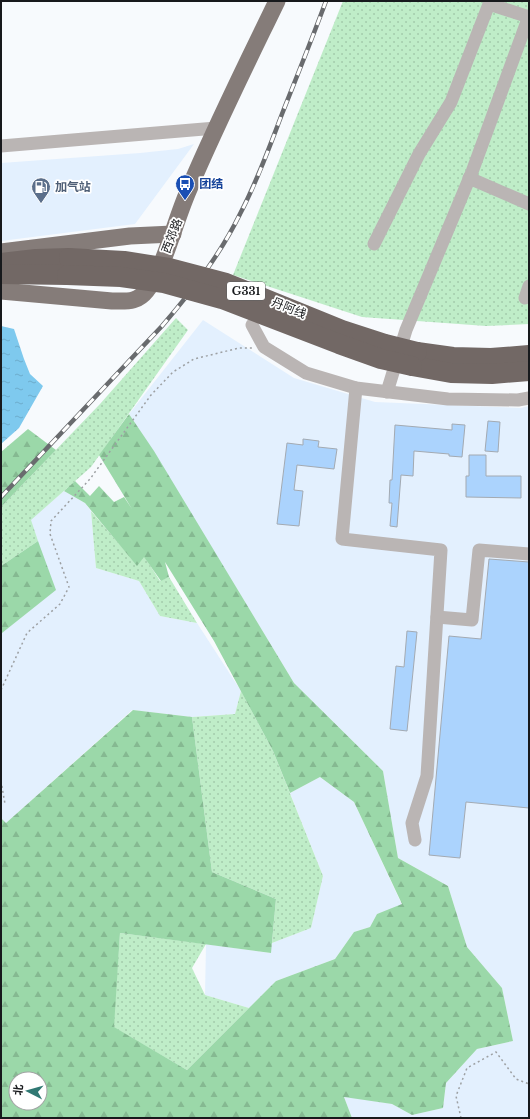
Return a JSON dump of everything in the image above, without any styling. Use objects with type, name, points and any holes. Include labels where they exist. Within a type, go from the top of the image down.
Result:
[{"type":"highway","name":"丹阿线","points":[[1,263],[36,259],[121,277],[164,283],[222,299],[381,359],[453,357],[491,358],[529,356]]},
{"type":"highway","name":"丹阿线","points":[[1,274],[68,266]]},
{"type":"highway","name":"丹阿线","points":[[415,359],[451,373],[492,374],[529,371]]},
{"type":"main road","name":"西郊路","points":[[1,291],[112,301],[130,301],[140,298],[149,289],[158,272],[189,190],[216,128],[277,1]]},
{"type":"main road","points":[[1,252],[130,236],[173,234]]},
{"type":"street","points":[[374,244],[419,154],[451,102],[490,3],[529,17],[469,178],[406,330],[387,392]]},
{"type":"street","points":[[1,146],[216,128]]},
{"type":"street","points":[[469,178],[529,204]]},
{"type":"street","points":[[252,325],[264,347],[306,373],[356,388],[448,399],[518,400],[529,398]]},
{"type":"street","points":[[356,388],[342,539],[441,550],[427,776],[412,823],[415,840]]},
{"type":"street","points":[[437,617],[472,620],[479,550],[529,554]]},
{"type":"path","points":[[1,690],[27,633],[60,604],[69,587],[50,534],[51,521],[90,479],[151,395],[173,372],[194,359],[239,348],[264,347]]},
{"type":"path","points":[[1,781],[5,804]]},
{"type":"path","points":[[461,1118],[456,1096],[467,1068],[496,1052],[516,1079],[529,1084]]},
{"type":"shaded area","points":[[194,144],[135,224],[1,241],[1,163],[140,153],[178,149]]},
{"type":"shaded area","points":[[203,320],[294,378],[375,402],[521,408],[529,406],[529,1118],[352,1118],[344,1097],[392,1104],[412,1115],[443,1108],[446,1083],[477,1049],[513,1041],[502,988],[467,947],[448,886],[398,858],[383,771],[294,683],[154,452],[129,414]]},
{"type":"shaded area","points":[[64,491],[85,503],[91,511],[96,568],[139,581],[160,616],[197,623],[241,691],[235,714],[192,717],[132,710],[6,823],[1,818],[1,636],[2,633],[55,590],[30,520]]},
{"type":"shaded area","points":[[320,777],[354,802],[402,905],[377,914],[370,927],[354,932],[335,959],[276,981],[249,1008],[205,995],[206,944],[270,953],[272,943],[311,928],[323,876],[290,793]]},
{"type":"green space","points":[[343,1],[529,1],[529,324],[486,326],[362,317],[233,275]]},
{"type":"green space","points":[[176,318],[188,330],[91,467],[31,520],[38,541],[1,566],[1,507],[100,404]]},
{"type":"green space","points":[[129,414],[154,451],[294,683],[383,771],[398,858],[448,886],[467,947],[502,988],[513,1041],[477,1049],[446,1083],[443,1108],[412,1115],[392,1104],[344,1097],[352,1118],[1,1118],[1,818],[6,823],[133,710],[192,717],[212,872],[276,899],[271,953],[120,933],[114,1027],[187,1070],[276,981],[335,959],[354,932],[370,927],[377,914],[402,904],[354,802],[320,777],[290,793],[273,751],[214,641],[165,562],[169,577],[161,581],[144,557],[137,566],[85,503],[64,491],[75,481],[90,496],[99,486],[114,502],[124,497],[132,509],[99,455]]},
{"type":"green space","points":[[28,429],[56,450],[1,507],[1,452]]},
{"type":"green space","points":[[91,511],[137,565],[144,556],[160,581],[169,577],[197,623],[160,616],[139,581],[96,568]]},
{"type":"green space","points":[[38,541],[56,590],[2,633],[1,636],[1,566]]},
{"type":"green space","points":[[241,691],[273,751],[323,876],[311,928],[272,943],[276,899],[212,872],[192,717],[235,714]]},
{"type":"green space","points":[[120,933],[206,944],[192,968],[205,995],[249,1008],[187,1070],[113,1027]]},
{"type":"water","points":[[1,326],[14,329],[30,374],[43,386],[19,428],[1,444]]},
{"type":"building","points":[[488,421],[500,422],[498,452],[485,451]]},
{"type":"building","points":[[452,424],[465,425],[462,457],[449,456],[449,454],[414,451],[413,476],[401,475],[397,527],[390,526],[392,503],[389,503],[390,480],[392,480],[395,425],[452,430]]},
{"type":"building","points":[[303,439],[319,441],[318,447],[337,449],[334,469],[297,465],[294,490],[303,491],[299,526],[277,524],[287,443],[303,445]]},
{"type":"building","points":[[469,455],[486,455],[486,476],[521,476],[521,498],[466,497],[466,476],[469,476]]},
{"type":"building","points":[[489,559],[529,562],[529,808],[466,802],[460,858],[429,855],[449,636],[481,639]]},
{"type":"building","points":[[407,631],[417,632],[407,731],[390,729],[396,666],[404,667]]},
{"type":"railway","points":[[1,497],[162,326],[195,286],[224,244],[257,177],[326,1]]},
{"type":"place","name":"团结","points":[[185,201]]},
{"type":"place","name":"加气站","points":[[41,204]]}]
